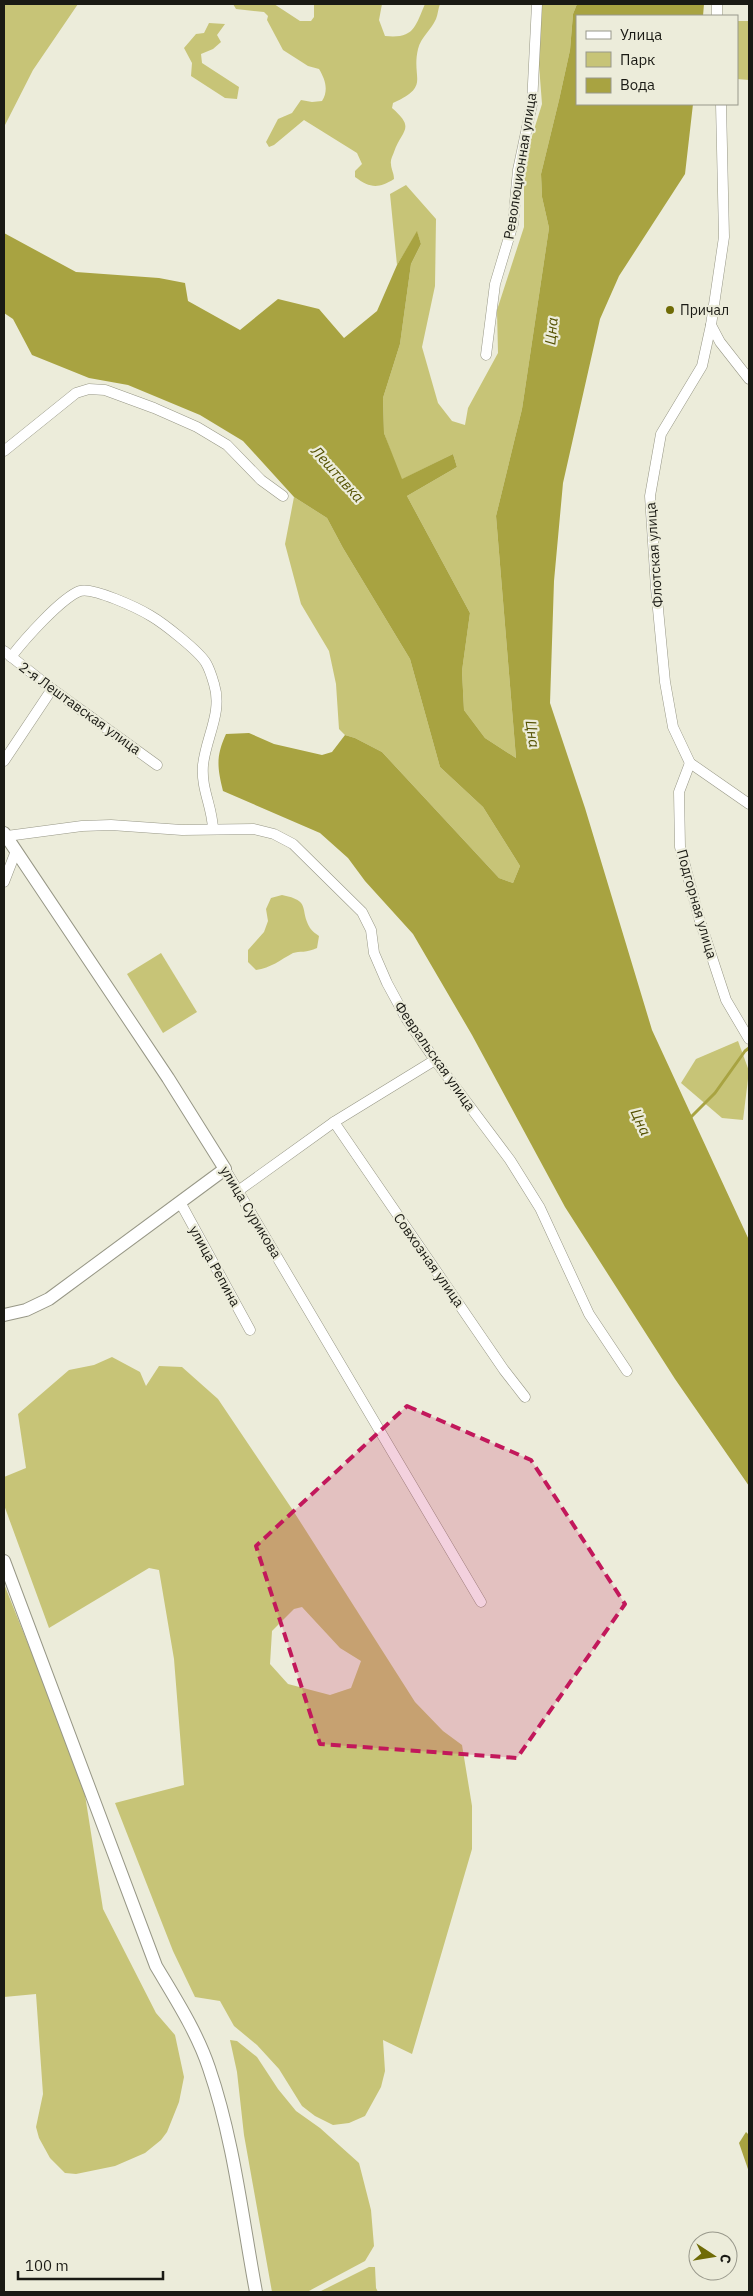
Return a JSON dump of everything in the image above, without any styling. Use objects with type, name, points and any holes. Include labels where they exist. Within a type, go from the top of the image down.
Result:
[{"type":"street","name":"Революционная улица","points":[[486,355],[495,284],[513,224],[518,170],[532,104],[537,4]]},
{"type":"street","name":"Флотская улица","points":[[721,105],[724,237],[711,325],[702,366],[661,434],[650,496],[665,682],[672,727],[690,763],[749,804]]},
{"type":"street","points":[[711,325],[720,342],[749,379]]},
{"type":"street","points":[[4,451],[76,393],[89,389],[105,390],[154,408],[197,427],[227,446],[260,480],[283,496]]},
{"type":"street","points":[[7,654],[64,601],[80,591],[90,590],[100,593],[150,615],[175,634],[205,661],[215,684],[218,704],[215,720],[206,745],[203,766],[203,788],[212,813],[213,829]]},
{"type":"street","name":"2-я Лештавская улица","points":[[7,654],[157,765]]},
{"type":"street","points":[[4,761],[52,689]]},
{"type":"street","name":"Подгорная улица","points":[[690,763],[679,792],[680,847],[700,920],[726,1000],[749,1039]]},
{"type":"street","name":"Февральская улица","points":[[5,835],[82,826],[112,825],[182,830],[254,829],[274,834],[293,844],[362,912],[370,930],[374,953],[387,983],[406,1018],[510,1160],[540,1208],[590,1314],[627,1371]]},
{"type":"street","name":"улица Сурикова","points":[[5,835],[162,1070],[225,1169],[481,1602]]},
{"type":"street","points":[[4,882],[16,851]]},
{"type":"street","points":[[238,1190],[334,1122],[435,1060]]},
{"type":"street","name":"Совхозная улица","points":[[334,1122],[504,1370],[525,1396]]},
{"type":"street","points":[[4,1315],[26,1310],[49,1298],[225,1169]]},
{"type":"street","name":"улица Репина","points":[[180,1202],[250,1330]]},
{"type":"street","points":[[4,1560],[156,1966],[180,2007],[208,2066],[230,2137],[256,2292]]},
{"type":"highlighted area","points":[[407,1406],[531,1460],[625,1604],[517,1758],[320,1744],[256,1546]]},
{"type":"green space","points":[[4,4],[78,4],[33,70],[4,127]]},
{"type":"green space","points":[[233,4],[274,4],[300,21],[311,21],[314,17],[314,4],[382,4],[379,20],[385,36],[402,36],[416,25],[425,4],[440,4],[436,19],[421,41],[418,49],[416,86],[412,92],[393,103],[392,108],[404,121],[405,125],[405,129],[391,159],[394,179],[379,186],[360,181],[355,177],[355,171],[362,164],[357,153],[304,120],[269,147],[266,142],[278,119],[292,113],[301,100],[322,101],[326,89],[324,81],[319,69],[308,66],[283,50],[267,20],[268,16],[264,12],[236,9]]},
{"type":"green space","points":[[541,4],[577,4],[573,14],[570,50],[541,174],[542,197],[549,228],[522,409],[496,516],[516,758],[485,738],[464,710],[462,671],[470,613],[407,496],[457,467],[453,454],[401,480],[384,433],[383,398],[400,344],[411,264],[421,244],[417,232],[397,265],[390,194],[406,185],[436,219],[435,286],[422,347],[438,403],[452,421],[465,425],[468,408],[498,353],[497,310],[524,227],[524,162],[542,104],[538,52]]},
{"type":"green space","points":[[738,21],[749,21],[749,80],[738,79]]},
{"type":"green space","points":[[209,23],[225,24],[217,35],[221,42],[213,49],[201,54],[202,63],[239,87],[237,99],[225,98],[191,76],[192,63],[184,48],[196,34],[204,33]]},
{"type":"green space","points":[[294,497],[327,518],[410,659],[440,767],[483,807],[520,866],[513,883],[499,878],[382,752],[345,735],[339,729],[336,684],[329,651],[301,604],[285,544]]},
{"type":"green space","points":[[282,895],[291,897],[301,903],[310,928],[319,936],[317,948],[310,951],[293,953],[271,966],[256,970],[248,962],[248,950],[264,932],[268,921],[266,909],[271,898]]},
{"type":"green space","points":[[161,953],[197,1012],[163,1033],[127,974]]},
{"type":"green space","points":[[738,1041],[749,1071],[743,1120],[722,1118],[681,1083],[696,1059]]},
{"type":"green space","points":[[112,1357],[140,1372],[146,1386],[159,1366],[182,1367],[218,1399],[294,1512],[415,1702],[443,1731],[462,1745],[472,1806],[472,1849],[412,2054],[383,2040],[385,2071],[381,2087],[365,2116],[349,2123],[333,2125],[315,2116],[302,2106],[279,2069],[257,2045],[234,2026],[220,2001],[195,1997],[173,1951],[115,1803],[184,1785],[174,1659],[159,1570],[149,1568],[49,1628],[4,1505],[4,1477],[26,1468],[18,1414],[69,1370],[94,1365]],"holes":[[[302,1607],[340,1648],[361,1661],[351,1688],[330,1695],[288,1684],[270,1664],[272,1631],[294,1609]]]},
{"type":"green space","points":[[4,1584],[61,1726],[85,1795],[103,1909],[156,2013],[175,2035],[184,2077],[179,2102],[167,2132],[161,2140],[145,2153],[115,2166],[76,2174],[65,2173],[50,2158],[39,2138],[36,2127],[43,2094],[36,1994],[4,1997]]},
{"type":"green space","points":[[230,2040],[237,2041],[257,2057],[278,2089],[296,2111],[320,2128],[359,2163],[371,2210],[374,2246],[365,2261],[307,2292],[272,2292],[244,2135],[237,2072]]},
{"type":"green space","points":[[369,2267],[375,2267],[376,2288],[378,2292],[319,2292]]},
{"type":"water","points":[[577,4],[704,4],[703,15],[576,15],[576,105],[693,105],[685,174],[619,276],[600,319],[563,483],[554,581],[550,703],[585,808],[652,1030],[749,1240],[749,1486],[675,1379],[565,1207],[472,1035],[413,934],[365,881],[348,858],[320,833],[223,791],[218,762],[220,749],[226,734],[249,733],[274,744],[322,755],[332,752],[345,735],[382,752],[499,878],[513,883],[520,866],[483,807],[440,767],[410,659],[327,518],[294,497],[243,441],[200,415],[128,385],[89,378],[32,355],[13,319],[4,313],[4,233],[76,272],[159,278],[185,283],[188,301],[240,330],[278,299],[319,309],[344,338],[377,311],[397,265],[417,231],[421,244],[411,264],[400,344],[383,398],[384,433],[402,479],[453,454],[457,467],[407,496],[470,613],[462,671],[464,710],[485,738],[516,758],[496,516],[522,409],[549,228],[542,197],[541,174],[570,50],[573,14]]},
{"type":"water","points":[[746,2132],[749,2135],[749,2172],[739,2143]]},
{"type":"waterway","points":[[690,1118],[715,1093],[749,1048]]},
{"type":"place","name":"Причал","points":[[670,310]]},
{"type":"water label","name":"Цна","points":[[551,331]]},
{"type":"water label","name":"Лештавка","points":[[338,474]]},
{"type":"water label","name":"Цна","points":[[533,734]]},
{"type":"water label","name":"Цна","points":[[641,1122]]}]
